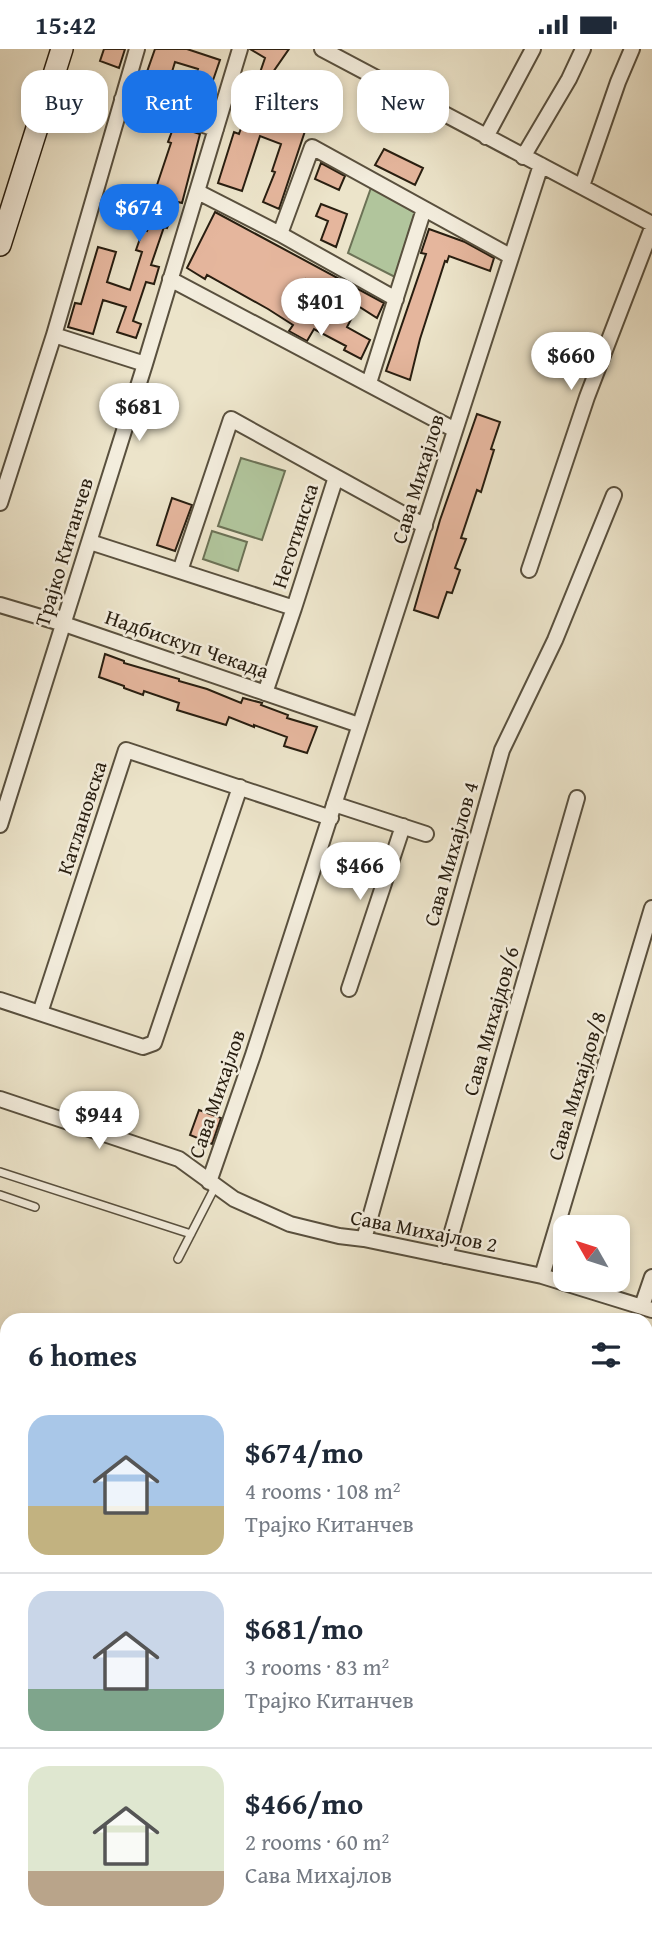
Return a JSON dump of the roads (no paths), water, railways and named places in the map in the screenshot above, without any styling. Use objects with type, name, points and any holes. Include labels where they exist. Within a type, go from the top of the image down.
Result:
[{"type":"main road","points":[[0,245],[62,49]]},
{"type":"street","points":[[131,70],[137,49]]},
{"type":"street","name":"Трајко Китанчев","points":[[217,126],[240,49]]},
{"type":"street","points":[[322,49],[582,186],[652,226],[587,397],[529,570]]},
{"type":"street","points":[[486,137],[533,49]]},
{"type":"street","points":[[523,157],[569,79],[583,49]]},
{"type":"street","points":[[582,186],[632,49]]},
{"type":"street","points":[[0,503],[54,335],[122,99]]},
{"type":"street","name":"Трајко Китанчев","points":[[0,825],[215,133]]},
{"type":"street","points":[[280,234],[312,147],[510,256]]},
{"type":"street","name":"Сава Михајлов","points":[[0,1099],[179,1160],[212,1184],[541,165]]},
{"type":"street","points":[[198,193],[280,234],[396,299]]},
{"type":"street","points":[[369,383],[424,209]]},
{"type":"street","points":[[170,279],[454,430]]},
{"type":"street","points":[[54,335],[145,364]]},
{"type":"street","name":"Неготинска","points":[[180,571],[231,419],[425,526]]},
{"type":"street","name":"Неготинска","points":[[265,693],[337,477]]},
{"type":"street","name":"Сава Михајлов 4","points":[[365,1239],[502,750],[555,640],[614,495]]},
{"type":"street","name":"Неготинска","points":[[90,541],[294,608]]},
{"type":"street","name":"Надбискуп Чекада","points":[[0,605],[64,624],[359,725]]},
{"type":"street","name":"Катлановска","points":[[40,1013],[126,750],[240,787],[332,811]]},
{"type":"street","points":[[0,1000],[143,1047],[154,1043],[240,787]]},
{"type":"street","name":"Сава Михајдов/6","points":[[445,1256],[577,798]]},
{"type":"street","points":[[332,811],[403,826],[426,834]]},
{"type":"street","points":[[349,989],[403,826]]},
{"type":"street","name":"Сава Михајдов/8","points":[[542,1276],[652,908]]},
{"type":"street","name":"Сава Михајлов 2","points":[[212,1184],[252,1208],[290,1224],[542,1276],[644,1307]]},
{"type":"street","points":[[644,1307],[652,1277]]},
{"type":"lane","points":[[0,1173],[191,1234]]},
{"type":"lane","points":[[178,1259],[212,1184]]},
{"type":"lane","points":[[0,1195],[35,1207]]}]
